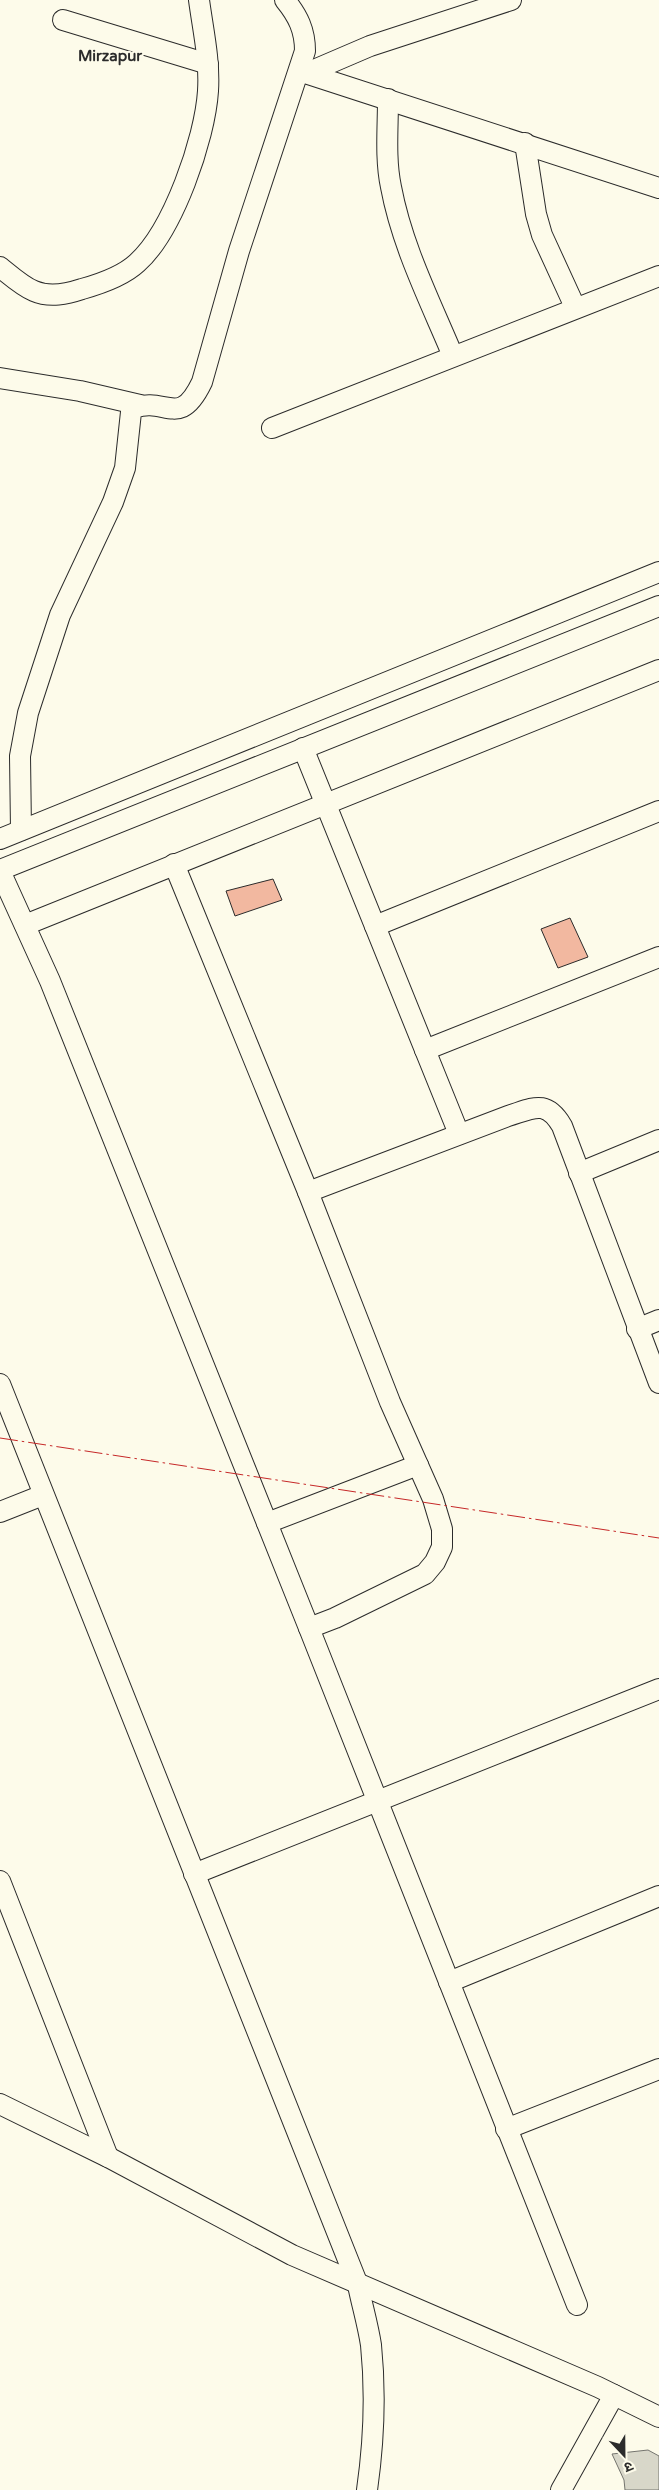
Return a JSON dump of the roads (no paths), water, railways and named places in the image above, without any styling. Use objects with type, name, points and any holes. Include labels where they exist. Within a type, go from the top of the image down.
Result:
[{"type":"street","points":[[0,267],[33,291],[47,294],[66,294],[95,286],[136,265],[160,235],[189,174],[206,106],[208,64],[199,0]]},
{"type":"street","points":[[0,378],[80,391],[140,405],[174,409],[190,403],[202,382],[239,251],[303,72],[305,36],[298,18],[284,0]]},
{"type":"street","points":[[303,72],[370,46],[511,0]]},
{"type":"street","points":[[63,20],[208,64]]},
{"type":"street","points":[[303,72],[659,188]]},
{"type":"street","points":[[388,99],[387,148],[391,188],[414,262],[453,356]]},
{"type":"street","points":[[525,143],[536,214],[542,236],[575,307]]},
{"type":"street","points":[[272,428],[575,307],[659,276]]},
{"type":"street","points":[[22,830],[20,756],[28,713],[60,615],[121,479],[128,446],[131,412],[140,405]]},
{"type":"street","points":[[0,839],[659,572]]},
{"type":"street","points":[[577,2304],[50,981],[0,871],[659,606]]},
{"type":"street","points":[[25,925],[659,670]]},
{"type":"street","points":[[303,748],[460,1134]]},
{"type":"street","points":[[375,926],[659,811]]},
{"type":"street","points":[[174,864],[308,1192],[390,1402],[433,1499],[442,1529],[442,1547],[435,1562],[426,1574],[335,1618],[309,1628]]},
{"type":"street","points":[[425,1050],[659,957]]},
{"type":"street","points":[[308,1192],[532,1108],[546,1108],[554,1113],[562,1126],[637,1329],[659,1383]]},
{"type":"street","points":[[579,1173],[659,1140]]},
{"type":"street","points":[[637,1329],[659,1320]]},
{"type":"street","points":[[0,1384],[5,1414],[43,1496],[358,2285],[370,2343],[375,2410],[367,2490]]},
{"type":"street","points":[[267,1523],[418,1465]]},
{"type":"street","points":[[0,1512],[43,1496]]},
{"type":"street","points":[[194,1874],[659,1689]]},
{"type":"street","points":[[0,1881],[108,2157]]},
{"type":"street","points":[[449,1982],[659,1896]]},
{"type":"street","points":[[506,2129],[659,2069]]},
{"type":"street","points":[[0,2104],[108,2157],[284,2251],[358,2285],[614,2395],[659,2417]]},
{"type":"street","points":[[562,2490],[614,2395]]},
{"type":"district","name":"Mirzapur","points":[[110,56]]}]
